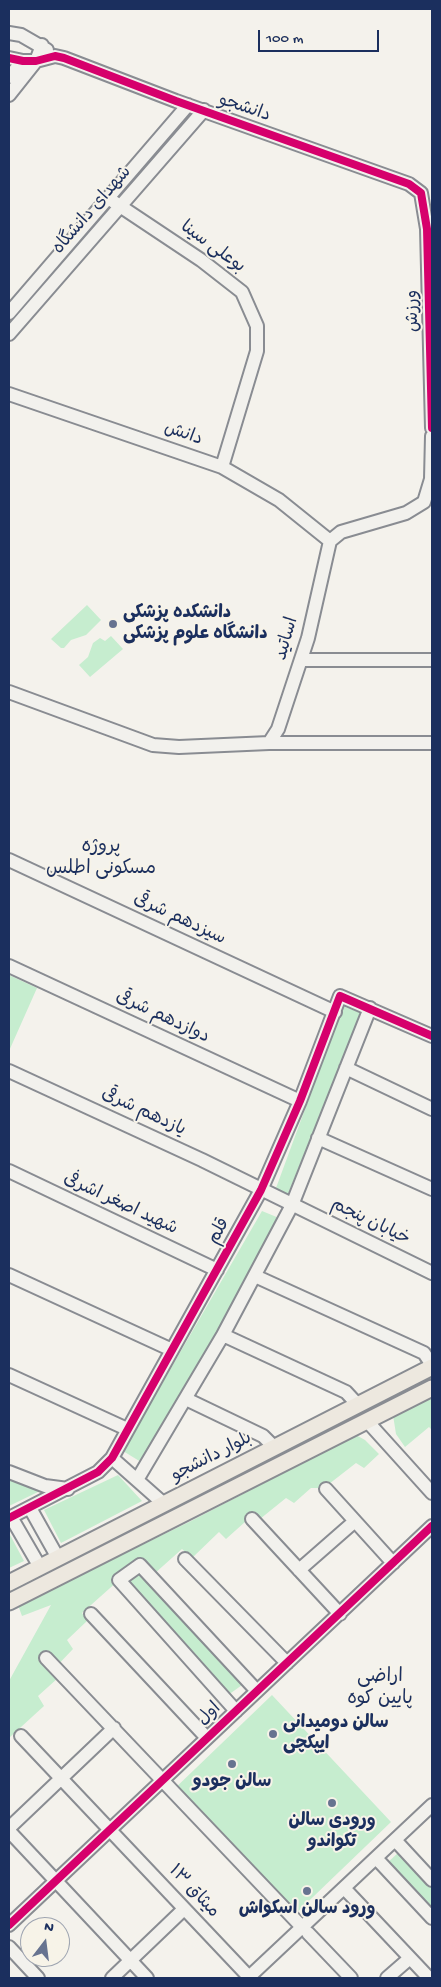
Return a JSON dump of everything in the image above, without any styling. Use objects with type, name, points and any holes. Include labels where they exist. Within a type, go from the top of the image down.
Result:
[{"type":"main road","name":"بلوار دانشجو","points":[[9,1583],[432,1366]]},
{"type":"main road","name":"بلوار دانشجو","points":[[9,1602],[432,1388]]},
{"type":"street","points":[[9,33],[21,35],[42,45],[54,56]]},
{"type":"street","points":[[9,95],[36,60],[42,45]]},
{"type":"street","points":[[9,58],[23,61],[54,56]]},
{"type":"street","name":"دانشجو","points":[[54,56],[409,184],[421,193]]},
{"type":"street","points":[[9,77],[23,61]]},
{"type":"street","name":"شهدای دانشگاه","points":[[9,313],[188,105]]},
{"type":"street","name":"شهدای دانشگاه","points":[[11,326],[121,206],[204,110]]},
{"type":"street","name":"ورزش","points":[[421,193],[427,229],[432,428]]},
{"type":"street","name":"بوعلی سینا","points":[[108,198],[201,260],[242,292],[257,326],[257,351],[222,467]]},
{"type":"street","name":"دانش","points":[[9,394],[222,467],[278,500],[330,541]]},
{"type":"street","points":[[330,541],[341,532],[406,513],[424,502],[431,479],[432,436]]},
{"type":"street","name":"اساتید","points":[[270,742],[278,729],[308,638],[330,541]]},
{"type":"street","points":[[301,660],[432,660]]},
{"type":"street","points":[[9,692],[153,745],[179,746],[270,742],[432,743]]},
{"type":"street","name":"سیزدهم شرقی","points":[[9,860],[335,1012]]},
{"type":"street","name":"دوازدهم شرقی","points":[[9,966],[300,1101]]},
{"type":"street","points":[[335,1012],[340,996],[432,1036]]},
{"type":"street","points":[[137,1480],[224,1335],[292,1205],[370,1008]]},
{"type":"street","name":"قلم","points":[[10,1518],[98,1472],[112,1458],[261,1190],[300,1101],[335,1012]]},
{"type":"street","points":[[346,1068],[432,1109]]},
{"type":"street","name":"یازدهم شرقی","points":[[9,1071],[202,1160],[292,1205]]},
{"type":"street","points":[[318,1138],[432,1189]]},
{"type":"street","name":"شهید اصغر اشرفی","points":[[9,1171],[217,1270]]},
{"type":"street","name":"خیابان پنجم","points":[[292,1205],[432,1274]]},
{"type":"street","points":[[9,1275],[172,1350]]},
{"type":"street","points":[[255,1276],[424,1353],[432,1366]]},
{"type":"street","points":[[224,1335],[346,1392],[358,1405]]},
{"type":"street","points":[[9,1375],[128,1429]]},
{"type":"street","points":[[186,1399],[263,1436],[275,1448]]},
{"type":"street","points":[[366,1421],[432,1493]]},
{"type":"street","points":[[112,1458],[164,1504]]},
{"type":"street","points":[[9,1472],[45,1486],[68,1489]]},
{"type":"street","points":[[326,1489],[393,1563]]},
{"type":"street","points":[[30,1508],[58,1558]]},
{"type":"street","points":[[10,1518],[40,1567]]},
{"type":"street","points":[[252,1519],[340,1614]]},
{"type":"street","points":[[299,1570],[355,1521]]},
{"type":"street","name":"اول","points":[[9,1926],[432,1526]]},
{"type":"street","points":[[185,1559],[287,1663]]},
{"type":"street","points":[[236,1711],[118,1580],[140,1565],[257,1691]]},
{"type":"street","points":[[91,1614],[208,1738]]},
{"type":"street","points":[[46,1658],[350,1978]]},
{"type":"street","points":[[114,1728],[9,1830],[147,1978]]},
{"type":"street","name":"میثاق ۱۳","points":[[21,1736],[250,1978]]},
{"type":"street","points":[[250,1978],[305,1930],[344,1888],[395,1840],[430,1812]]},
{"type":"street","points":[[395,1840],[432,1880]]},
{"type":"street","points":[[376,1858],[432,1918]]},
{"type":"street","points":[[344,1888],[429,1978]]},
{"type":"street","points":[[112,1978],[184,1909]]},
{"type":"street","points":[[9,1947],[38,1978]]},
{"type":"street","points":[[387,1978],[410,1958]]},
{"type":"green space","points":[[87,605],[101,620],[86,635],[71,640],[64,648],[61,648],[51,639]]},
{"type":"green space","points":[[111,636],[123,649],[90,677],[79,665],[88,657],[93,643],[100,638],[105,641]]},
{"type":"green space","points":[[9,975],[37,988],[9,1051]]},
{"type":"green space","points":[[343,1006],[361,1013],[288,1194],[283,1194],[276,1188]]},
{"type":"green space","points":[[262,1211],[279,1218],[255,1267],[141,1462],[123,1451]]},
{"type":"green space","points":[[432,1374],[432,1379],[9,1596],[9,1590]]},
{"type":"green space","points":[[432,1395],[432,1430],[429,1427],[405,1447],[396,1434],[393,1415]]},
{"type":"green space","points":[[356,1435],[365,1440],[379,1454],[364,1468],[356,1463],[329,1484],[318,1488],[311,1488],[294,1503],[286,1498],[260,1519],[255,1513],[226,1539],[219,1532],[192,1558],[182,1549],[154,1574],[137,1564],[82,1613],[87,1621],[67,1640],[73,1649],[52,1671],[58,1678],[38,1696],[44,1706],[9,1738],[9,1681],[51,1605],[22,1616],[18,1605],[191,1521]]},
{"type":"green space","points":[[9,1475],[38,1488],[38,1492],[9,1506]]},
{"type":"green space","points":[[118,1475],[142,1501],[61,1543],[44,1510]]},
{"type":"green space","points":[[9,1533],[24,1561],[9,1568]]},
{"type":"green space","points":[[138,1570],[245,1683],[228,1695],[126,1582]]},
{"type":"green space","points":[[272,1695],[391,1822],[288,1921],[170,1793]]},
{"type":"green space","points":[[399,1852],[432,1887],[432,1912],[386,1864]]},
{"type":"cycle path","points":[[9,58],[23,61],[36,61],[55,56],[64,58],[176,101],[409,184],[421,193],[427,229],[432,428]]},
{"type":"cycle path","points":[[9,1518],[98,1472],[112,1458],[261,1190],[300,1101],[340,996],[432,1036]]},
{"type":"cycle path","points":[[9,1925],[432,1526]]},
{"type":"place","name":"دانشکده پزشکی دانشگاه علوم پزشکی","points":[[113,624]]},
{"type":"place","name":"سالن دومیدانی ایپکچی","points":[[273,1734]]},
{"type":"place","name":"سالن جودو","points":[[232,1764]]},
{"type":"place","name":"ورودی سالن تکواندو","points":[[332,1803]]},
{"type":"place","name":"ورود سالن اسکواش","points":[[307,1891]]},
{"type":"district","name":"پروژه مسکونی اطلس","points":[[101,859]]},
{"type":"district","name":"اراضی پایین کوه","points":[[380,1689]]}]
